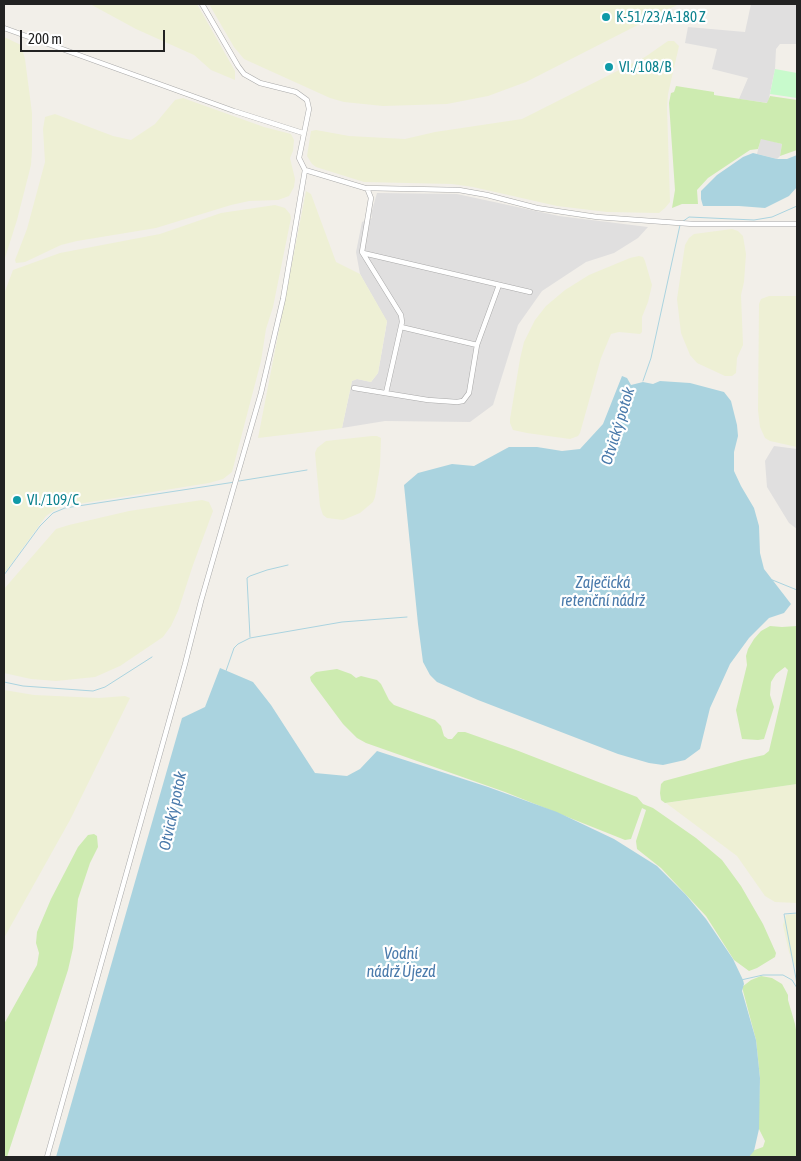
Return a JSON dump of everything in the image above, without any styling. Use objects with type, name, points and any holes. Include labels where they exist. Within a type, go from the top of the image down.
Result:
[{"type":"street","points":[[47,1157],[261,392],[283,299],[305,170],[299,158],[309,109],[305,98],[296,92],[260,84],[244,74],[202,4]]},
{"type":"street","points":[[4,28],[234,111],[303,133]]},
{"type":"street","points":[[305,170],[368,188],[459,190],[537,208],[597,216],[685,223],[797,224]]},
{"type":"street","points":[[368,188],[370,198],[363,253],[401,315],[401,327],[386,394]]},
{"type":"street","points":[[363,253],[530,292]]},
{"type":"street","points":[[354,388],[428,400],[463,401],[469,393],[477,345],[499,285]]},
{"type":"street","points":[[401,327],[477,345]]},
{"type":"shaded area","points":[[751,4],[797,4],[797,44],[780,44],[776,49],[775,69],[768,103],[739,99],[748,78],[712,69],[717,49],[685,43],[688,27],[745,32]]},
{"type":"shaded area","points":[[761,138],[782,144],[780,156],[777,159],[757,154]]},
{"type":"shaded area","points":[[377,193],[457,194],[559,216],[648,227],[638,238],[614,253],[586,262],[542,291],[518,325],[493,405],[470,422],[385,421],[342,428],[352,381],[357,379],[371,382],[378,373],[387,322],[360,274],[356,252],[362,222],[372,218],[371,214]]},
{"type":"shaded area","points":[[774,446],[797,449],[797,529],[789,523],[767,487],[765,461]]},
{"type":"green space","points":[[90,4],[197,4],[235,71],[235,80],[211,70],[194,55],[136,29]]},
{"type":"green space","points":[[209,4],[679,4],[526,82],[488,96],[447,104],[383,106],[344,102],[330,98],[244,59],[234,47]]},
{"type":"green space","points":[[4,37],[21,45],[25,59],[32,113],[32,150],[31,165],[4,261]]},
{"type":"green space","points":[[668,41],[674,41],[679,46],[668,94],[667,107],[670,202],[659,213],[607,212],[557,206],[452,184],[364,182],[316,167],[307,156],[311,131],[316,130],[349,136],[405,139],[435,132],[522,119],[645,57]]},
{"type":"green space","points":[[775,69],[797,73],[797,98],[770,94]]},
{"type":"green space","points":[[676,86],[714,92],[714,95],[767,103],[770,96],[797,100],[797,150],[780,156],[782,144],[761,139],[758,149],[750,150],[708,178],[697,190],[698,204],[682,204],[672,208],[675,190],[669,103],[671,93],[674,92]]},
{"type":"green space","points":[[183,98],[264,127],[291,134],[294,140],[290,158],[295,179],[294,187],[289,196],[278,200],[249,201],[231,205],[156,228],[77,241],[61,245],[25,262],[16,263],[15,260],[27,229],[45,162],[43,129],[45,117],[55,114],[113,136],[131,140],[155,124],[175,100]]},
{"type":"green space","points":[[306,191],[311,194],[336,262],[360,274],[387,321],[378,373],[371,382],[357,379],[352,381],[342,428],[258,438]]},
{"type":"green space","points":[[275,205],[285,208],[291,218],[273,307],[266,329],[261,361],[232,472],[223,479],[209,483],[59,507],[46,516],[4,574],[4,294],[13,270],[60,253],[160,234],[221,213]]},
{"type":"green space","points":[[732,229],[738,231],[743,236],[746,254],[741,295],[743,345],[737,358],[736,373],[732,376],[725,376],[697,363],[690,355],[681,333],[677,299],[685,245],[689,238],[694,234]]},
{"type":"green space","points":[[639,256],[643,257],[645,261],[652,285],[642,317],[642,332],[640,334],[619,332],[611,334],[601,358],[578,436],[570,439],[513,430],[510,419],[520,359],[524,342],[535,320],[546,306],[565,290],[589,275]]},
{"type":"green space","points":[[769,296],[797,296],[797,447],[770,441],[765,438],[760,427],[758,410],[759,304],[761,299]]},
{"type":"green space","points":[[372,436],[381,438],[380,466],[373,502],[360,513],[343,520],[327,518],[323,515],[320,506],[315,453],[317,448],[326,441]]},
{"type":"green space","points":[[202,500],[209,502],[213,511],[178,611],[163,637],[120,666],[95,677],[56,681],[31,679],[4,673],[4,589],[56,529],[129,511]]},
{"type":"green space","points":[[770,626],[797,626],[797,784],[665,803],[661,800],[660,793],[661,784],[664,781],[764,755],[769,751],[788,670],[785,667],[776,674],[771,682],[770,695],[774,707],[764,739],[742,739],[736,710],[747,665],[746,656],[748,649],[761,631]]},
{"type":"green space","points":[[337,669],[356,678],[361,676],[377,680],[394,705],[435,720],[441,726],[444,736],[448,739],[452,739],[458,732],[465,732],[637,797],[643,804],[653,808],[696,838],[722,860],[741,886],[763,924],[776,953],[775,957],[749,971],[734,960],[706,916],[661,868],[637,849],[636,841],[646,810],[642,808],[631,839],[625,840],[505,792],[366,743],[357,738],[343,724],[311,681],[310,677],[316,672]]},
{"type":"green space","points":[[4,690],[34,695],[99,698],[125,696],[130,698],[70,820],[4,938]]},
{"type":"green space","points":[[797,784],[797,903],[775,902],[765,896],[737,856],[666,803]]},
{"type":"green space","points":[[94,834],[97,836],[98,847],[90,863],[78,899],[73,948],[68,970],[7,1157],[4,1157],[4,1024],[37,965],[39,953],[36,943],[37,932],[51,899],[78,847],[88,835]]},
{"type":"green space","points":[[797,914],[797,970],[789,952],[783,925],[786,915]]},
{"type":"green space","points":[[761,976],[772,978],[782,984],[788,995],[795,1024],[797,1036],[797,1157],[749,1157],[752,1151],[763,1147],[765,1141],[758,1127],[760,1078],[756,1040],[742,987],[751,980]]},
{"type":"water","points":[[753,153],[777,159],[787,159],[797,155],[797,187],[789,196],[765,208],[703,206],[701,191],[717,175],[743,157]]},
{"type":"water","name":"Zaječická retenční nádrž","points":[[622,376],[627,378],[631,385],[643,382],[653,384],[660,381],[690,383],[724,392],[731,401],[738,436],[734,452],[734,471],[754,508],[759,526],[760,553],[764,569],[791,604],[784,613],[769,618],[749,638],[730,664],[710,708],[700,749],[685,760],[663,765],[618,754],[478,700],[437,682],[430,675],[423,662],[418,624],[404,485],[418,473],[452,464],[474,466],[509,447],[537,447],[562,451],[580,449],[603,424]]},
{"type":"water","name":"Vodní nádrž Újezd","points":[[220,668],[253,682],[271,705],[315,773],[347,776],[360,769],[377,751],[488,787],[557,812],[614,839],[657,866],[686,895],[706,919],[733,959],[743,980],[742,991],[756,1040],[760,1078],[759,1129],[754,1151],[749,1157],[56,1157],[182,718],[205,707]]},
{"type":"waterway","name":"Otvický potok","points":[[682,222],[689,217],[754,220],[772,217],[797,206]]},
{"type":"waterway","name":"Otvický potok","points":[[643,381],[651,358],[680,225]]},
{"type":"waterway","points":[[239,481],[307,470]]},
{"type":"waterway","points":[[4,575],[40,526],[53,513],[65,508],[235,482]]},
{"type":"waterway","points":[[250,637],[247,578],[267,570],[288,565]]},
{"type":"waterway","points":[[770,579],[797,590]]},
{"type":"waterway","name":"Otvický potok","points":[[226,671],[234,648],[250,638],[342,622],[407,617]]},
{"type":"waterway","points":[[4,682],[23,686],[93,691],[105,687],[152,657]]},
{"type":"waterway","points":[[797,913],[784,914],[797,984]]},
{"type":"waterway","points":[[741,980],[763,975],[783,975],[792,980],[797,988]]},
{"type":"place","name":"K-51/23/A-180 Z","points":[[606,17]]},
{"type":"place","name":"VI./108/B","points":[[609,67]]},
{"type":"place","name":"VI./109/C","points":[[17,500]]}]
